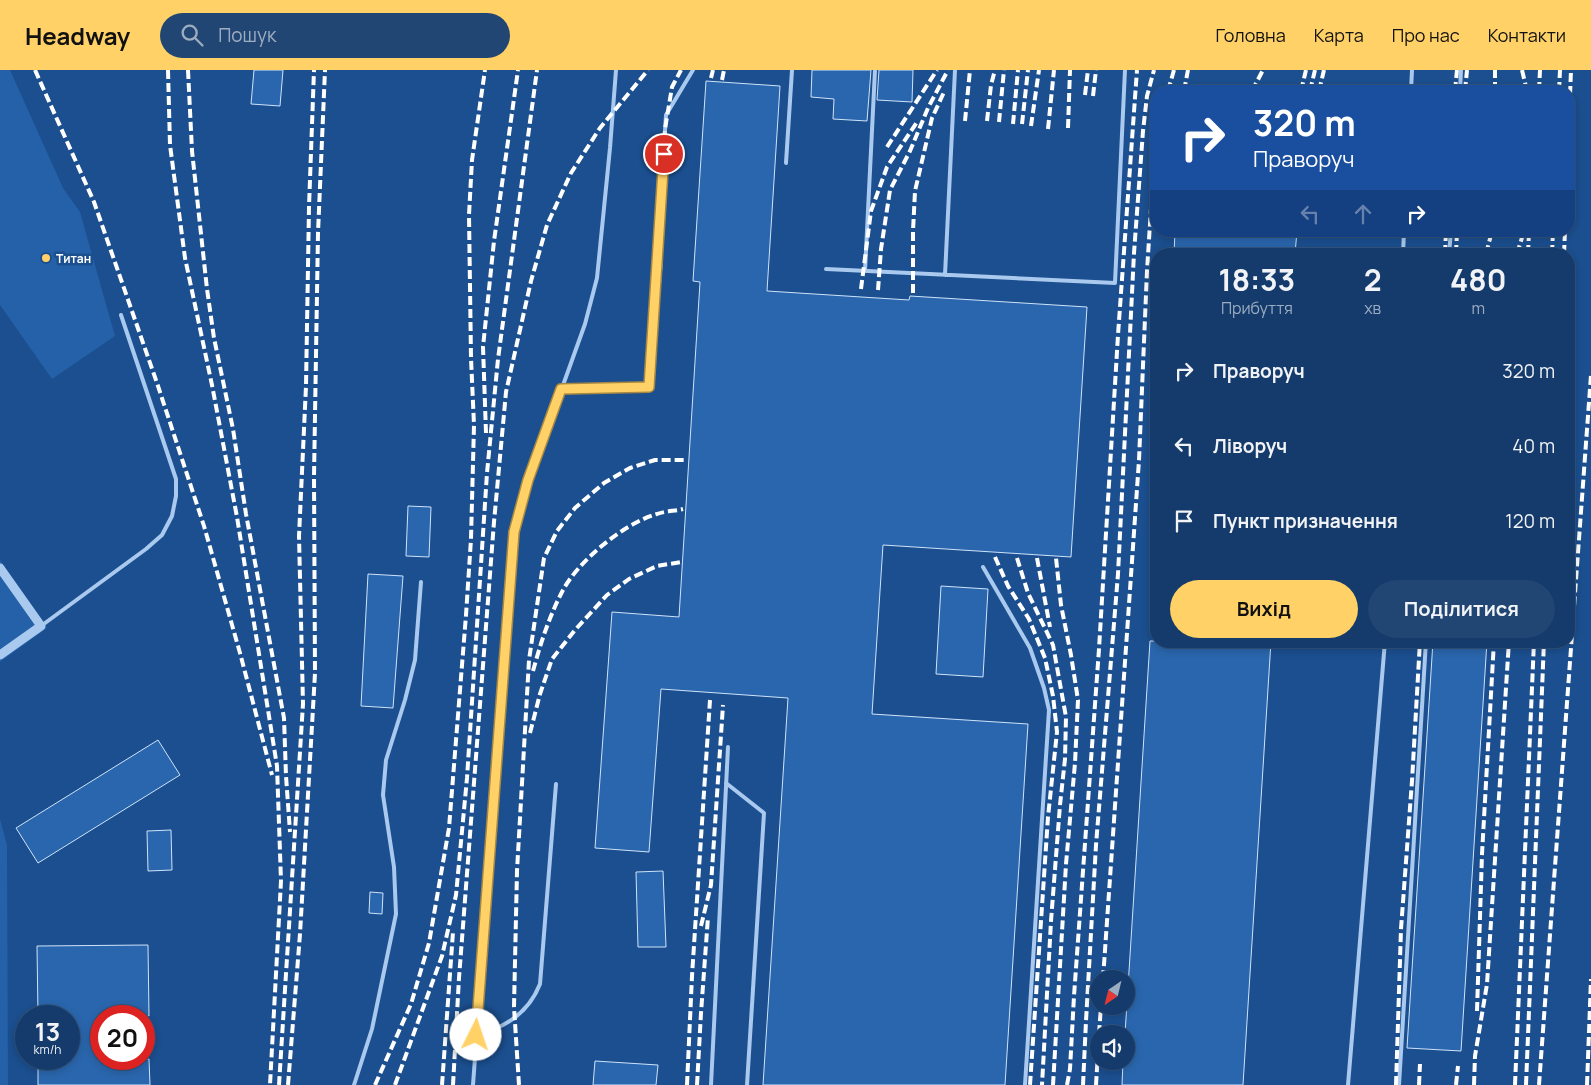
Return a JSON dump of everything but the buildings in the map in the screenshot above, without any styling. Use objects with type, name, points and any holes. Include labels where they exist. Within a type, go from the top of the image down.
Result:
[{"type":"street","points":[[0,568],[40,626],[0,655]]},
{"type":"lane","points":[[472,1085],[514,532],[528,480],[585,324],[597,278],[616,70]]},
{"type":"lane","points":[[561,389],[649,387],[666,115],[693,70]]},
{"type":"lane","points":[[786,163],[792,70]]},
{"type":"lane","points":[[866,271],[875,70]]},
{"type":"lane","points":[[945,275],[955,70]]},
{"type":"lane","points":[[826,269],[1115,283],[1125,70]]},
{"type":"lane","points":[[1411,85],[1412,70]]},
{"type":"lane","points":[[1460,85],[1461,70]]},
{"type":"lane","points":[[40,626],[146,550],[162,534],[172,516],[176,496],[176,480],[121,315]]},
{"type":"lane","points":[[983,566],[1030,648],[1044,688],[1049,710],[1025,1085]]},
{"type":"lane","points":[[354,1085],[372,1029],[396,914],[394,867],[383,795],[386,760],[406,700],[415,660],[421,582]]},
{"type":"lane","points":[[1348,1085],[1384,648]]},
{"type":"lane","points":[[1400,1085],[1426,648]]},
{"type":"lane","points":[[711,1085],[728,747]]},
{"type":"lane","points":[[726,783],[764,813],[746,1085]]},
{"type":"lane","points":[[476,1035],[499,1028],[519,1015],[532,1000],[540,984],[556,784]]},
{"type":"shaded area","name":"Титан","points":[[0,70],[10,70],[63,188],[80,212],[115,336],[52,379],[0,305]]},
{"type":"shaded area","points":[[0,560],[47,628],[0,662]]},
{"type":"shaded area","points":[[0,819],[7,845],[8,1085],[0,1085]]},
{"type":"railway","points":[[35,70],[94,202],[157,383],[204,526],[272,775]]},
{"type":"railway","points":[[168,70],[170,145],[185,258],[237,517],[277,766],[281,881],[270,1085]]},
{"type":"railway","points":[[188,70],[192,151],[207,289],[214,338],[233,429],[246,514],[284,718],[290,832]]},
{"type":"railway","points":[[279,1085],[303,704],[299,536],[306,386],[309,207],[314,70]]},
{"type":"railway","points":[[288,1085],[300,934],[315,673],[314,477],[318,233],[325,70]]},
{"type":"railway","points":[[375,1085],[411,1004],[429,943],[449,828],[471,539],[474,425],[469,215],[472,160],[485,70]]},
{"type":"railway","points":[[486,433],[483,347],[494,241],[518,70]]},
{"type":"railway","points":[[395,1085],[442,956],[456,895],[467,778],[487,473],[498,359],[537,70]]},
{"type":"railway","points":[[453,1085],[459,978],[494,522],[506,392],[531,281],[547,225],[571,173],[600,128],[648,70]]},
{"type":"railway","points":[[658,296],[665,129],[672,87],[681,70]]},
{"type":"railway","points":[[711,78],[713,70]]},
{"type":"railway","points":[[722,80],[724,70]]},
{"type":"railway","points":[[887,147],[937,70]]},
{"type":"railway","points":[[878,290],[881,249],[890,190],[948,70]]},
{"type":"railway","points":[[965,121],[970,70]]},
{"type":"railway","points":[[987,121],[991,85],[995,70]]},
{"type":"railway","points":[[999,122],[1004,70]]},
{"type":"railway","points":[[1013,124],[1018,70]]},
{"type":"railway","points":[[1022,124],[1028,70]]},
{"type":"railway","points":[[1031,126],[1039,70]]},
{"type":"railway","points":[[1048,129],[1054,70]]},
{"type":"railway","points":[[1068,128],[1070,70]]},
{"type":"railway","points":[[1085,95],[1088,70]]},
{"type":"railway","points":[[1093,96],[1096,70]]},
{"type":"railway","points":[[1067,1085],[1070,1069],[1099,649],[1118,335],[1137,70]]},
{"type":"railway","points":[[1083,1085],[1096,845],[1118,574],[1134,253],[1143,131],[1147,96],[1154,70]]},
{"type":"railway","points":[[1170,85],[1174,70]]},
{"type":"railway","points":[[1185,85],[1188,70]]},
{"type":"railway","points":[[1255,85],[1263,70]]},
{"type":"railway","points":[[1302,85],[1306,70]]},
{"type":"railway","points":[[1311,85],[1315,70]]},
{"type":"railway","points":[[1320,85],[1324,70]]},
{"type":"railway","points":[[1456,85],[1457,70]]},
{"type":"railway","points":[[1466,85],[1467,70]]},
{"type":"railway","points":[[1495,70],[1495,85]]},
{"type":"railway","points":[[1522,70],[1526,85]]},
{"type":"railway","points":[[1539,85],[1540,70]]},
{"type":"railway","points":[[1559,85],[1560,70]]},
{"type":"railway","points":[[1570,85],[1571,70]]},
{"type":"railway","points":[[913,293],[915,191],[932,118],[945,90]]},
{"type":"railway","points":[[861,289],[871,211],[887,167],[917,122]]},
{"type":"railway","points":[[1104,970],[1139,460],[1150,224]]},
{"type":"railway","points":[[1445,248],[1446,237]]},
{"type":"railway","points":[[1456,248],[1457,237]]},
{"type":"railway","points":[[1488,248],[1490,237]]},
{"type":"railway","points":[[1519,248],[1522,237]]},
{"type":"railway","points":[[1528,248],[1529,237]]},
{"type":"railway","points":[[1552,248],[1553,237]]},
{"type":"railway","points":[[1564,248],[1565,237]]},
{"type":"railway","points":[[1575,593],[1591,375]]},
{"type":"railway","points":[[519,1085],[514,1007],[517,871],[529,660],[544,558],[557,531],[575,508],[604,483],[630,468],[655,460],[686,460]]},
{"type":"railway","points":[[533,671],[553,611],[569,580],[579,568],[603,545],[630,526],[660,513],[683,509]]},
{"type":"railway","points":[[995,557],[1008,586],[1029,619],[1045,658],[1053,696],[1057,732],[1048,817],[1030,1085]]},
{"type":"railway","points":[[1017,558],[1028,593],[1053,645],[1066,717],[1065,759],[1051,921],[1042,1085]]},
{"type":"railway","points":[[1037,558],[1050,627]]},
{"type":"railway","points":[[1053,1085],[1078,700],[1061,605],[1056,558]]},
{"type":"railway","points":[[530,733],[540,694],[552,659],[575,630],[607,595],[629,579],[657,566],[681,562]]},
{"type":"railway","points":[[1396,1085],[1401,929],[1420,648]]},
{"type":"railway","points":[[1477,1011],[1482,854],[1494,648]]},
{"type":"railway","points":[[1474,1085],[1475,1056],[1487,984],[1509,648]]},
{"type":"railway","points":[[1515,1085],[1534,648]]},
{"type":"railway","points":[[1526,1085],[1544,648]]},
{"type":"railway","points":[[1539,1085],[1571,648]]},
{"type":"railway","points":[[687,1085],[692,976],[710,700]]},
{"type":"railway","points":[[701,926],[711,885],[723,705]]},
{"type":"railway","points":[[697,1085],[708,917]]},
{"type":"railway","points":[[442,1085],[453,932]]},
{"type":"railway","points":[[1587,1085],[1591,979]]},
{"type":"railway","points":[[1100,1015],[1100,1025]]},
{"type":"railway","points":[[1419,1085],[1420,1064]]},
{"type":"railway","points":[[1456,1085],[1458,1066]]},
{"type":"railway","points":[[1096,1085],[1097,1070]]},
{"type":"place","name":"Титан","points":[[46,258]]},
{"type":"route","points":[[476,1035],[514,532],[528,480],[561,389],[649,387],[664,154]]}]
